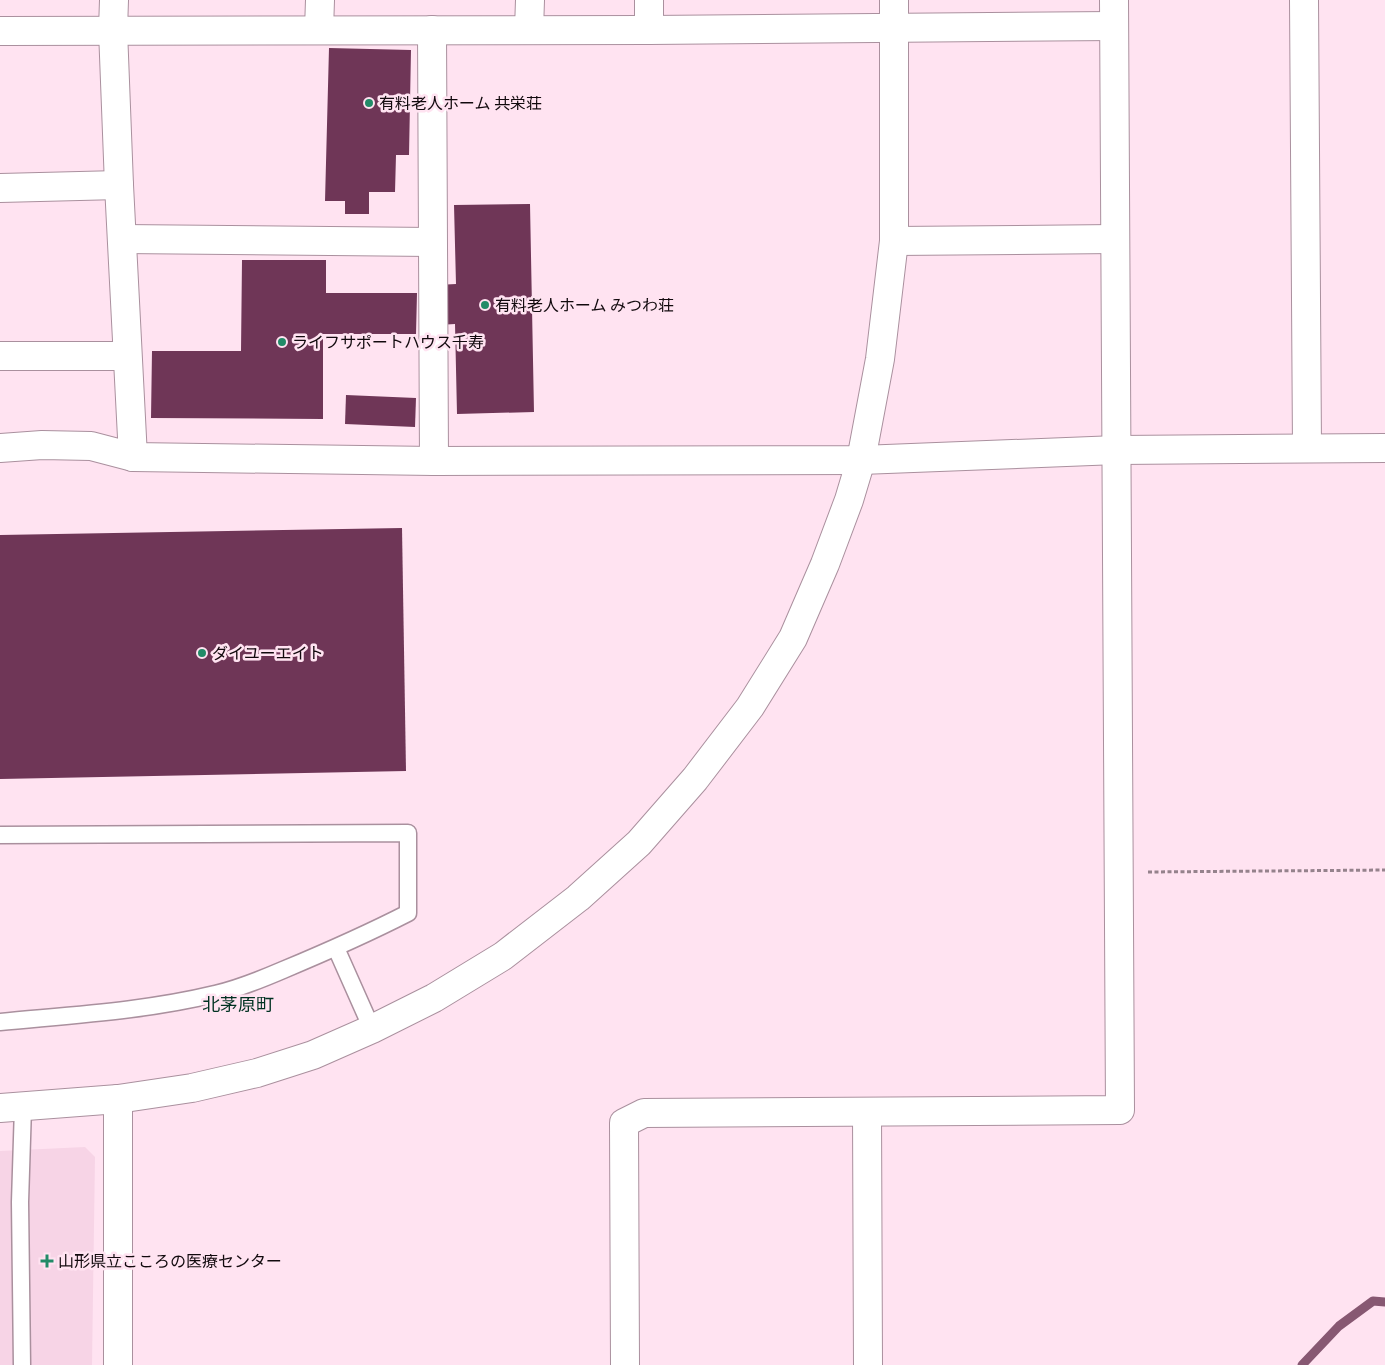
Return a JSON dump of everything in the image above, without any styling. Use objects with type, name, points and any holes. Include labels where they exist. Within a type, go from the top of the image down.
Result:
[{"type":"street","points":[[114,0],[113,30],[119,185],[133,457]]},
{"type":"street","points":[[319,30],[320,0]]},
{"type":"street","points":[[529,30],[530,0]]},
{"type":"street","points":[[649,0],[649,30]]},
{"type":"street","points":[[11,1108],[118,1099],[192,1088],[257,1073],[313,1055],[372,1030],[434,998],[511,951],[578,898],[639,843],[695,779],[750,707],[793,638],[828,555],[849,500],[861,460],[880,359],[894,241],[894,0]]},
{"type":"street","points":[[1304,0],[1307,448]]},
{"type":"street","points":[[0,30],[894,28],[1114,13],[1120,1110],[644,1113],[624,1123],[625,1365]]},
{"type":"street","points":[[432,30],[434,461]]},
{"type":"street","points":[[0,188],[119,185]]},
{"type":"street","points":[[122,239],[432,242]]},
{"type":"street","points":[[894,241],[1116,239]]},
{"type":"street","points":[[0,356],[127,356]]},
{"type":"street","points":[[0,448],[42,445],[91,446],[133,457],[434,461],[861,460],[1117,450],[1385,448]]},
{"type":"street","points":[[118,1099],[118,1365]]},
{"type":"street","points":[[867,1112],[868,1365]]},
{"type":"lane","points":[[0,835],[408,833],[408,913],[336,948],[276,974],[217,994],[157,1006],[0,1022]]},
{"type":"lane","points":[[336,948],[372,1030]]},
{"type":"lane","points":[[11,1108],[20,1202],[22,1365]]},
{"type":"path","points":[[1119,872],[1385,870]]},
{"type":"shaded area","name":"山形県立こころの医療センター","points":[[85,1147],[95,1157],[92,1365],[0,1365],[0,1151]]},
{"type":"building","name":"有料老人ホーム 共栄荘","points":[[329,48],[411,50],[409,155],[396,155],[395,192],[369,192],[369,214],[345,214],[345,201],[325,201]]},
{"type":"building","name":"有料老人ホーム みつわ荘","points":[[530,204],[534,412],[457,414],[455,324],[438,325],[437,285],[456,284],[454,205]]},
{"type":"building","name":"ライフサポートハウス千寿","points":[[242,260],[326,260],[326,293],[417,293],[416,334],[323,334],[323,419],[151,418],[152,351],[241,351]]},
{"type":"building","points":[[346,395],[416,398],[415,427],[345,424]]},
{"type":"building","name":"ダイユーエイト","points":[[402,528],[406,771],[0,779],[0,535]]},
{"type":"waterway","points":[[1302,1365],[1339,1326],[1373,1301],[1385,1302]]},
{"type":"place","name":"有料老人ホーム 共栄荘","points":[[369,103]]},
{"type":"place","name":"有料老人ホーム みつわ荘","points":[[485,305]]},
{"type":"place","name":"ライフサポートハウス千寿","points":[[282,342]]},
{"type":"place","name":"ダイユーエイト","points":[[202,653]]},
{"type":"place","name":"山形県立こころの医療センター","points":[[47,1261]]},
{"type":"district","name":"北茅原町","points":[[238,1005]]}]
